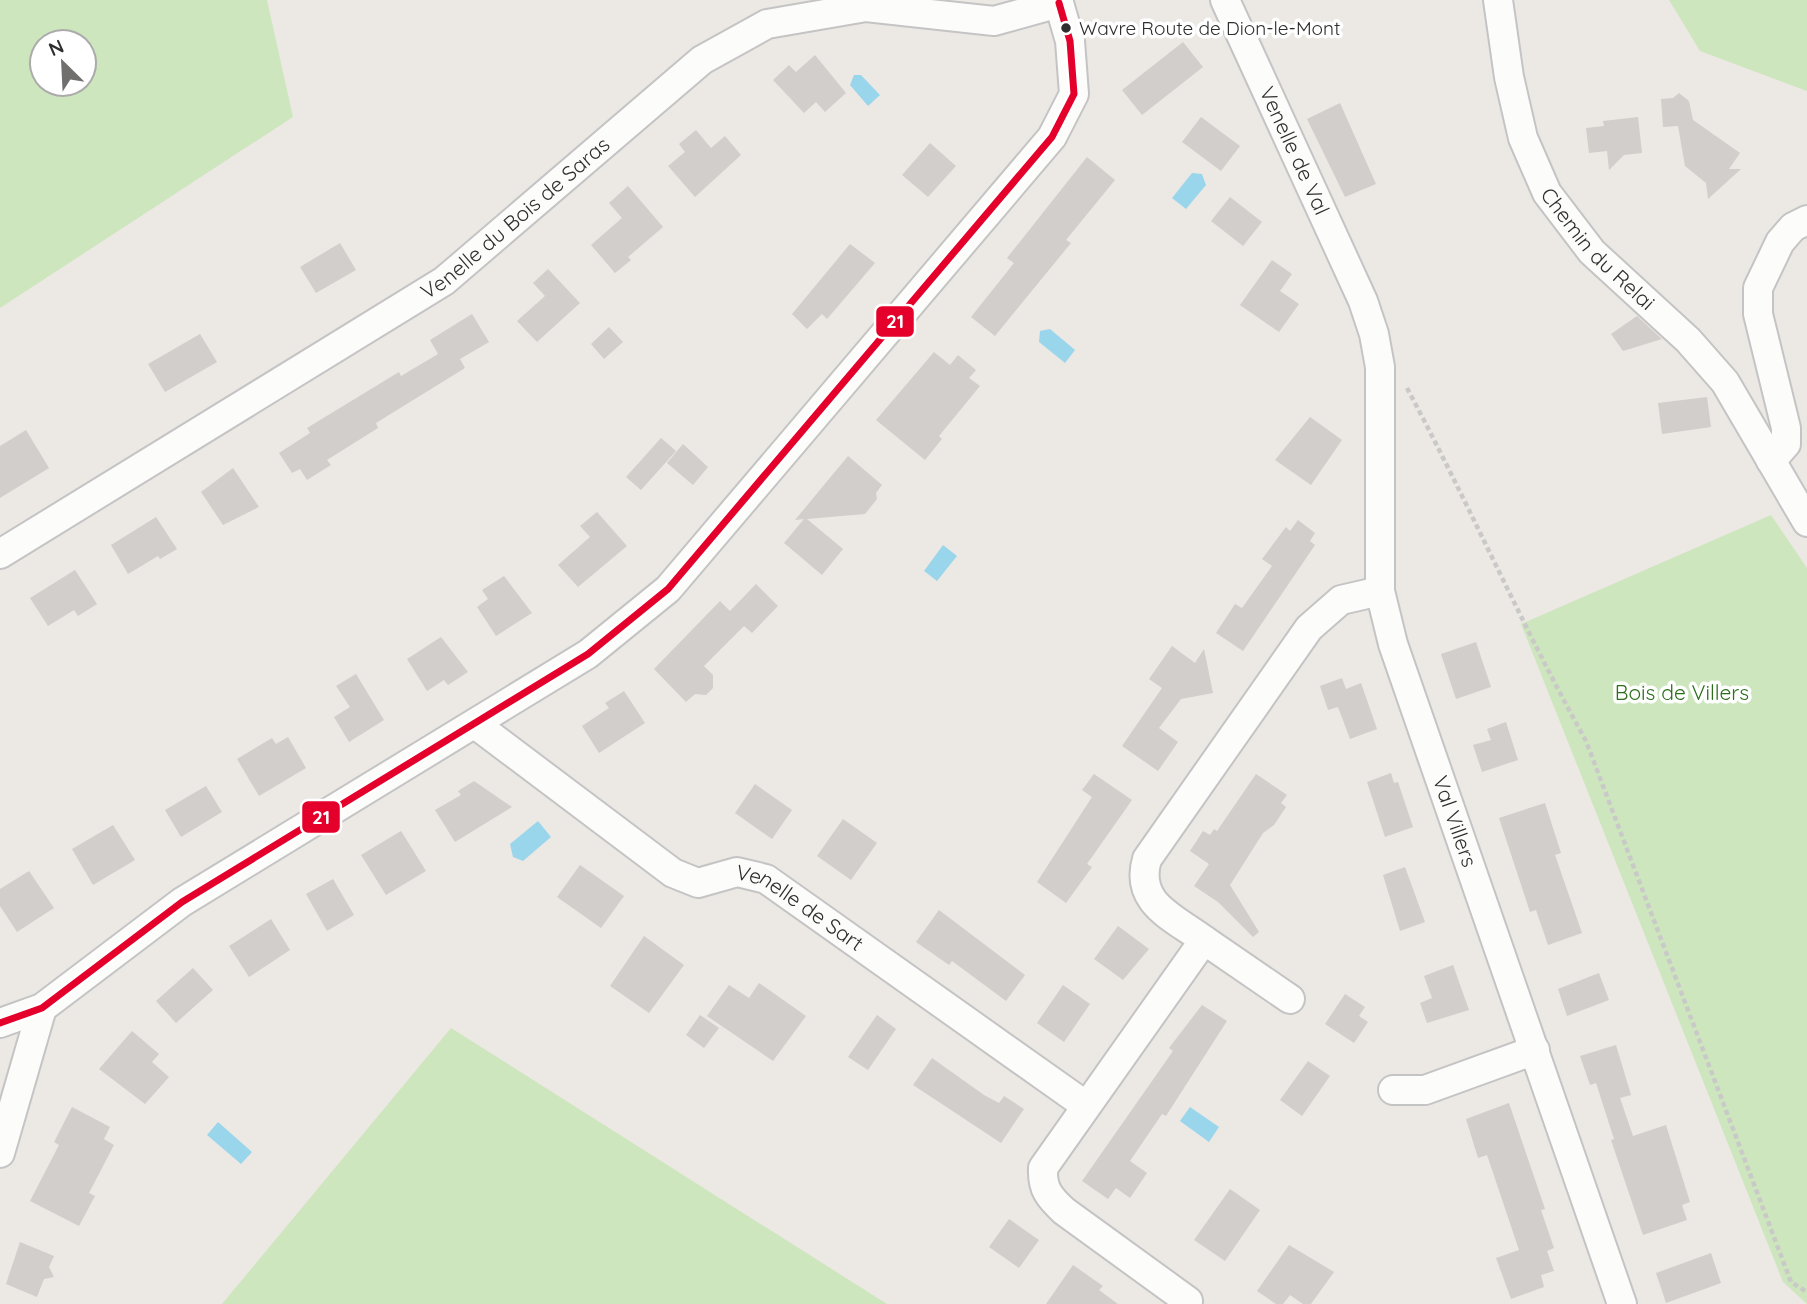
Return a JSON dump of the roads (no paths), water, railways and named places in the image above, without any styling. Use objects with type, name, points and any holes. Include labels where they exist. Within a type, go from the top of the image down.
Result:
[{"type":"street","name":"Venelle de Val","points":[[1225,0],[1363,301]]},
{"type":"street","name":"Chemin du Relai","points":[[1499,0],[1509,77],[1523,138],[1547,193],[1592,252],[1688,341],[1726,382],[1807,522]]},
{"type":"street","points":[[0,1023],[42,1008],[182,902],[588,654],[668,589],[1052,137],[1074,94],[1070,41],[1060,1]]},
{"type":"street","name":"Venelle du Bois de Saras","points":[[0,554],[444,281],[702,60],[767,24],[866,7],[994,21],[1060,1]]},
{"type":"street","points":[[1771,461],[1786,444],[1786,428],[1758,314],[1758,288],[1780,242],[1793,227],[1807,220]]},
{"type":"street","name":"Val Villers","points":[[1363,301],[1374,334],[1380,367],[1380,591],[1393,644],[1622,1304]]},
{"type":"street","points":[[1290,999],[1203,940],[1146,893],[1142,876],[1147,859],[1309,628],[1341,600],[1380,591]]},
{"type":"street","name":"Venelle de Sart","points":[[475,724],[673,873],[698,883],[737,872],[766,879],[1085,1105]]},
{"type":"street","points":[[1188,1301],[1064,1211],[1047,1195],[1042,1182],[1043,1168],[1203,940]]},
{"type":"street","points":[[0,1153],[42,1008]]},
{"type":"street","points":[[1393,1090],[1425,1090],[1535,1050]]},
{"type":"water","points":[[854,75],[861,75],[880,95],[868,106],[850,85]]},
{"type":"water","points":[[1192,173],[1202,174],[1206,185],[1186,209],[1172,198]]},
{"type":"water","points":[[1050,329],[1075,350],[1065,363],[1039,342],[1040,331]]},
{"type":"water","points":[[943,545],[957,556],[937,581],[924,571]]},
{"type":"water","points":[[538,821],[551,837],[523,861],[513,857],[510,844]]},
{"type":"water","points":[[1190,1107],[1219,1127],[1209,1142],[1180,1121]]},
{"type":"water","points":[[218,1122],[252,1152],[241,1164],[207,1135]]},
{"type":"place","name":"Wavre Route de Dion-le-Mont","points":[[1066,28]]},
{"type":"park label","name":"Bois de Villers","points":[[1682,693]]}]
